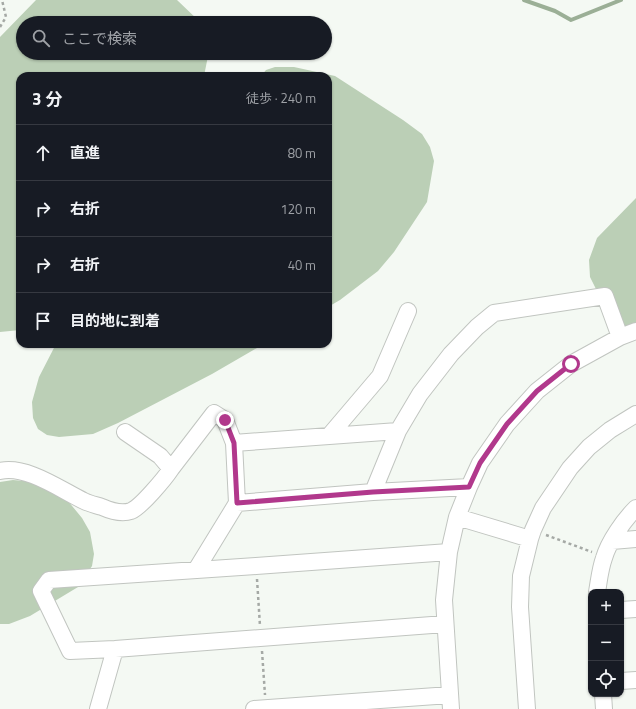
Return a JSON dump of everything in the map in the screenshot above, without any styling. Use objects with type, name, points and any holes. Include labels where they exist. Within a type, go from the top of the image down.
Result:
[{"type":"street","points":[[373,492],[398,431],[420,394],[450,354],[477,327],[494,313],[605,296],[620,337]]},
{"type":"street","points":[[329,436],[380,376],[408,311]]},
{"type":"street","points":[[254,709],[451,702],[444,600],[449,552],[457,517],[480,463],[507,424],[537,391],[571,364],[620,337],[636,331]]},
{"type":"street","points":[[0,471],[7,469],[32,474],[85,501],[109,510],[119,512],[132,511],[139,506],[165,478],[214,413],[225,420],[234,443],[237,503],[196,570]]},
{"type":"street","points":[[527,709],[520,607],[522,576],[531,534],[543,508],[570,468],[589,447],[610,430],[636,414]]},
{"type":"street","points":[[234,443],[398,431]]},
{"type":"street","points":[[125,432],[160,456],[171,469]]},
{"type":"street","points":[[237,503],[373,492],[469,487]]},
{"type":"street","points":[[597,589],[604,556],[623,523],[636,508]]},
{"type":"street","points":[[457,517],[531,534]]},
{"type":"street","points":[[612,541],[636,539]]},
{"type":"street","points":[[445,624],[115,649],[70,651],[41,592],[49,580],[449,552]]},
{"type":"street","points":[[624,610],[636,609]]},
{"type":"street","points":[[98,709],[115,649]]},
{"type":"street","points":[[624,680],[636,680]]},
{"type":"street","points":[[603,697],[604,709]]},
{"type":"path","points":[[0,27],[6,17],[2,0]]},
{"type":"path","points":[[531,534],[604,556]]},
{"type":"green space","points":[[36,0],[177,0],[194,16],[20,16]]},
{"type":"green space","points":[[16,21],[16,60],[207,60],[205,72],[16,72],[16,330],[0,332],[0,37]]},
{"type":"green space","points":[[275,67],[294,67],[317,72],[264,72]]},
{"type":"green space","points":[[332,75],[403,120],[422,134],[430,147],[434,161],[427,202],[394,252],[378,271],[332,305]]},
{"type":"green space","points":[[636,198],[636,338],[631,335],[597,291],[590,277],[589,260],[597,238]]},
{"type":"green space","points":[[54,348],[257,348],[212,374],[118,423],[93,434],[59,437],[47,435],[38,429],[33,418],[32,402],[39,377]]},
{"type":"green space","points":[[13,480],[34,482],[63,495],[82,518],[90,532],[94,554],[92,566],[78,587],[30,616],[9,624],[0,624],[0,482]]},
{"type":"waterway","points":[[524,0],[555,11],[571,20],[621,0]]},
{"type":"route","points":[[225,420],[234,443],[237,503],[373,492],[469,487],[480,463],[507,424],[537,391],[571,364]]}]
